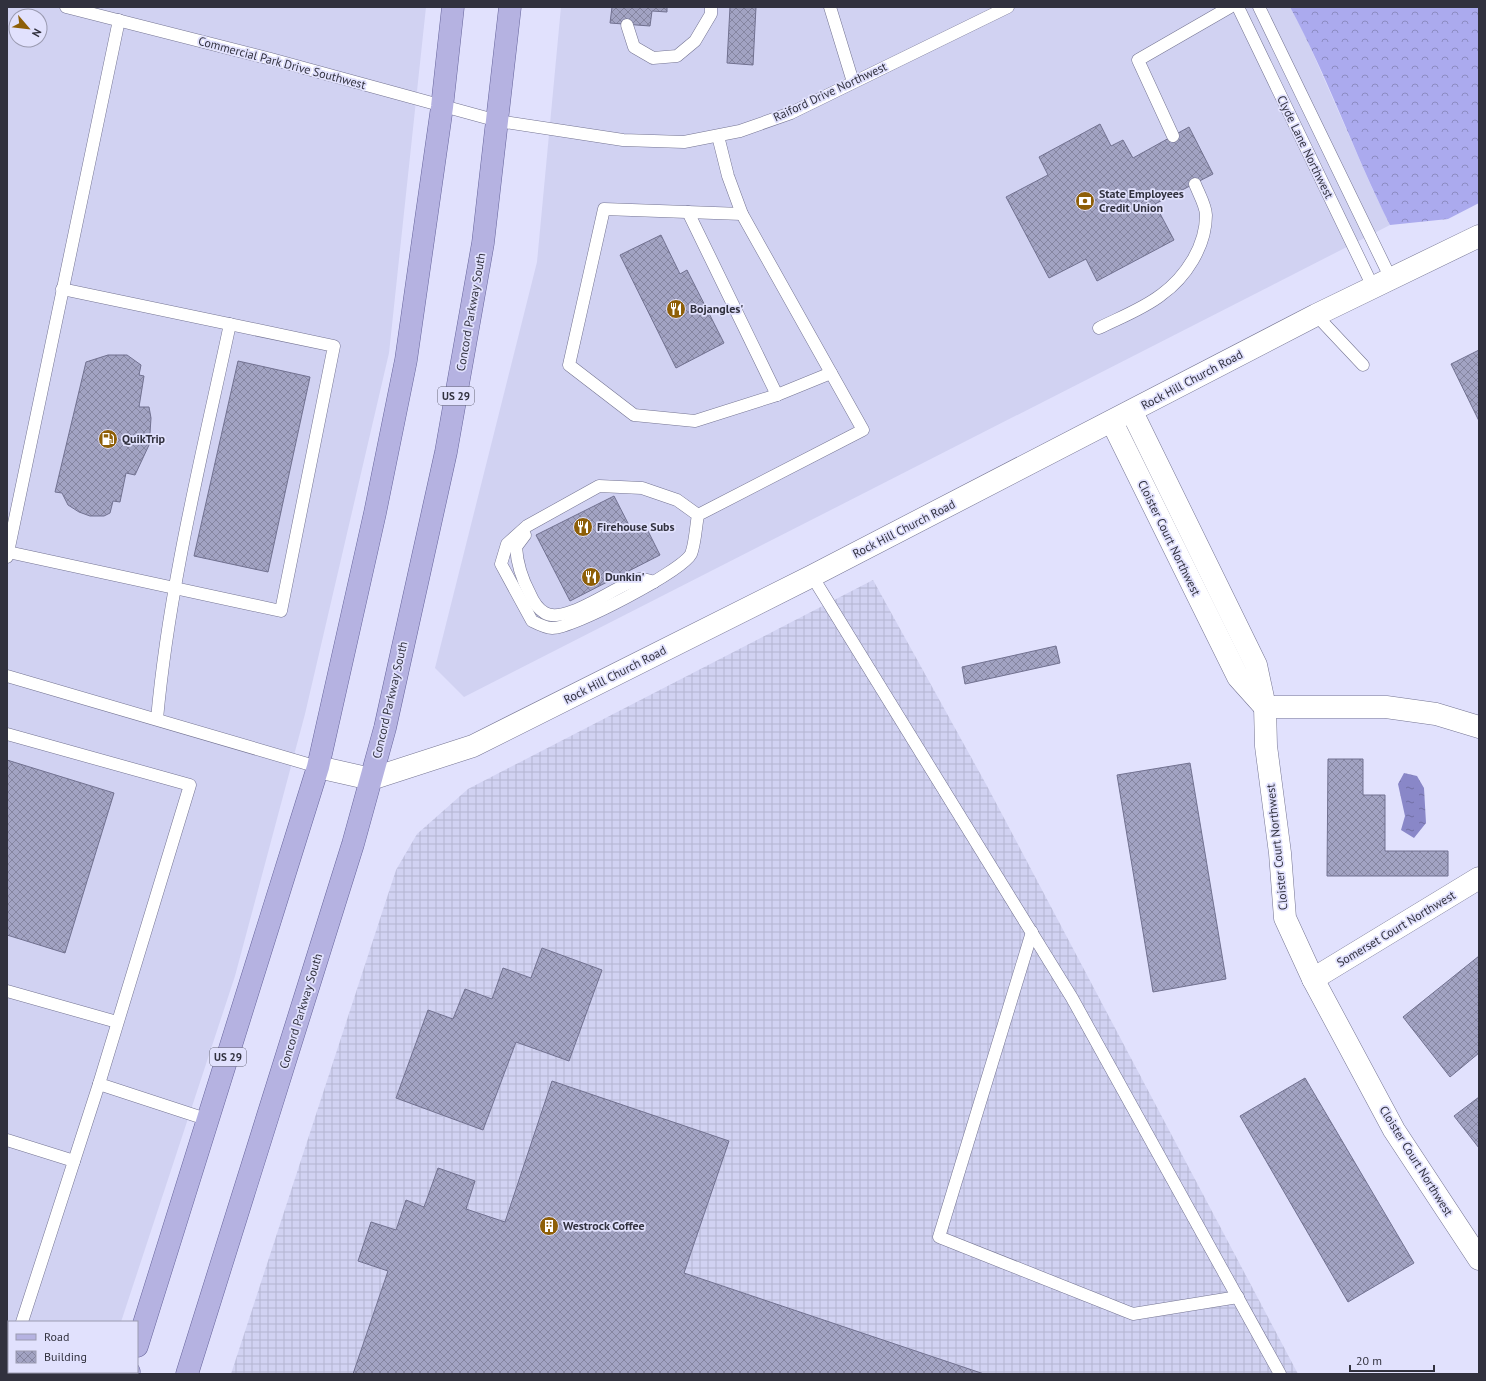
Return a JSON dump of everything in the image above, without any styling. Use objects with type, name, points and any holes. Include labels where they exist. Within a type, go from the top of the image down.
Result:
[{"type":"main road","name":"US 29","points":[[138,1343],[209,1120],[318,767],[406,360],[442,107],[453,7]]},
{"type":"main road","name":"Concord Parkway South","points":[[187,1374],[353,844],[385,728],[446,452],[483,244],[510,7]]},
{"type":"street","name":"Rock Hill Church Road","points":[[371,780],[473,746],[812,576],[1132,412],[1316,315],[1479,236]]},
{"type":"street","points":[[1132,412],[1256,665],[1265,707],[1386,707],[1436,714],[1479,727]]},
{"type":"street","name":"Cloister Court Northwest","points":[[1112,422],[1238,677],[1265,707],[1266,746],[1280,853],[1285,918],[1313,979],[1394,1130],[1479,1259]]},
{"type":"street","points":[[318,767],[371,780]]},
{"type":"street","name":"Somerset Court Northwest","points":[[1313,979],[1479,878]]},
{"type":"lane","name":"Commercial Park Drive Southwest","points":[[66,7],[95,11],[119,20],[271,59],[442,107],[498,121]]},
{"type":"lane","points":[[627,25],[634,47],[654,58],[677,56],[695,41],[711,14],[711,7]]},
{"type":"lane","points":[[830,7],[853,82]]},
{"type":"lane","name":"Raiford Drive Northwest","points":[[498,121],[624,140],[684,142],[718,136],[740,131],[791,113],[1008,7]]},
{"type":"lane","points":[[1173,136],[1138,60],[1230,7]]},
{"type":"lane","name":"Clyde Lane Northwest","points":[[1238,7],[1382,283]]},
{"type":"lane","points":[[1259,7],[1382,283]]},
{"type":"lane","points":[[62,289],[334,346],[281,611],[7,554],[62,289],[119,20]]},
{"type":"lane","points":[[698,515],[863,430],[742,214],[728,176],[718,136]]},
{"type":"lane","points":[[1099,328],[1161,296],[1174,284],[1194,258],[1202,239],[1206,214],[1195,184]]},
{"type":"lane","points":[[742,214],[604,209],[569,365],[634,415],[695,421],[777,395],[831,373]]},
{"type":"lane","points":[[688,212],[777,395]]},
{"type":"lane","points":[[1316,315],[1363,365]]},
{"type":"lane","points":[[157,720],[161,678],[174,588],[230,324]]},
{"type":"lane","points":[[599,486],[642,488],[678,500],[698,515],[691,554],[679,565],[654,582],[579,621],[552,628],[532,622],[501,564],[507,544],[527,526],[599,486]]},
{"type":"lane","points":[[812,576],[1072,998],[1280,1374]]},
{"type":"lane","points":[[7,676],[318,767]]},
{"type":"lane","points":[[7,734],[190,785],[74,1161],[22,1321]]},
{"type":"lane","points":[[1032,932],[939,1237],[1133,1314],[1238,1297]]},
{"type":"lane","points":[[7,991],[117,1022]]},
{"type":"lane","points":[[98,1084],[209,1120]]},
{"type":"lane","points":[[7,1140],[74,1161]]},
{"type":"shaded area","points":[[7,7],[426,7],[389,353],[305,714],[235,976],[121,1321],[8,1321],[8,1373],[104,1373],[7,1374]]},
{"type":"shaded area","points":[[561,7],[1290,7],[1304,33],[1372,188],[1390,225],[464,697],[435,668],[537,262]]},
{"type":"shaded area","points":[[873,580],[987,786],[1298,1374],[231,1374],[396,870],[417,834],[468,789]]},
{"type":"green space","points":[[1290,7],[1479,7],[1479,203],[1448,219],[1390,225],[1317,60]]},
{"type":"water","points":[[1404,773],[1417,776],[1424,788],[1426,823],[1414,838],[1401,830],[1405,816],[1398,784]]},
{"type":"building","points":[[612,7],[667,7],[667,12],[652,11],[650,26],[610,23]]},
{"type":"building","points":[[730,7],[756,7],[753,65],[727,63]]},
{"type":"building","name":"State Employees Credit Union","points":[[1100,124],[1111,146],[1123,140],[1133,158],[1189,127],[1213,174],[1155,204],[1174,240],[1097,281],[1086,259],[1049,278],[1006,197],[1048,175],[1039,157]]},
{"type":"building","name":"Bojangles'","points":[[661,235],[680,274],[687,270],[724,343],[676,368],[620,255]]},
{"type":"building","points":[[1479,350],[1479,421],[1451,364]]},
{"type":"building","name":"QuikTrip","points":[[108,355],[127,355],[141,365],[139,375],[144,376],[139,407],[149,407],[151,418],[149,445],[135,475],[126,473],[120,502],[113,501],[110,513],[104,516],[90,516],[79,512],[68,505],[62,493],[55,492],[86,362]]},
{"type":"building","points":[[238,361],[310,377],[268,572],[194,556]]},
{"type":"building","points":[[614,496],[632,531],[645,525],[660,555],[570,601],[536,535]]},
{"type":"building","points":[[1056,646],[1060,663],[965,684],[962,667]]},
{"type":"building","points":[[1328,759],[1363,759],[1363,795],[1385,795],[1385,851],[1448,851],[1448,876],[1327,876]]},
{"type":"building","points":[[7,760],[114,793],[65,953],[7,935]]},
{"type":"building","points":[[1190,763],[1226,979],[1153,992],[1117,775]]},
{"type":"building","points":[[542,948],[602,970],[569,1061],[516,1042],[483,1130],[396,1098],[428,1010],[453,1019],[465,989],[492,999],[503,968],[531,978]]},
{"type":"building","points":[[1479,956],[1479,1053],[1450,1077],[1403,1017]]},
{"type":"building","points":[[1305,1078],[1414,1263],[1348,1302],[1240,1116]]},
{"type":"building","name":"Westrock Coffee","points":[[552,1081],[729,1141],[684,1273],[984,1374],[353,1374],[388,1271],[358,1261],[371,1222],[396,1230],[406,1200],[424,1207],[438,1168],[475,1181],[466,1209],[505,1222]]},
{"type":"building","points":[[1479,1097],[1479,1148],[1454,1116]]},
{"type":"place","name":"State Employees Credit Union","points":[[1085,201]]},
{"type":"place","name":"Bojangles'","points":[[676,309]]},
{"type":"place","name":"QuikTrip","points":[[108,439]]},
{"type":"place","name":"Firehouse Subs","points":[[583,527]]},
{"type":"place","name":"Dunkin'","points":[[591,577]]},
{"type":"place","name":"Westrock Coffee","points":[[549,1226]]}]
